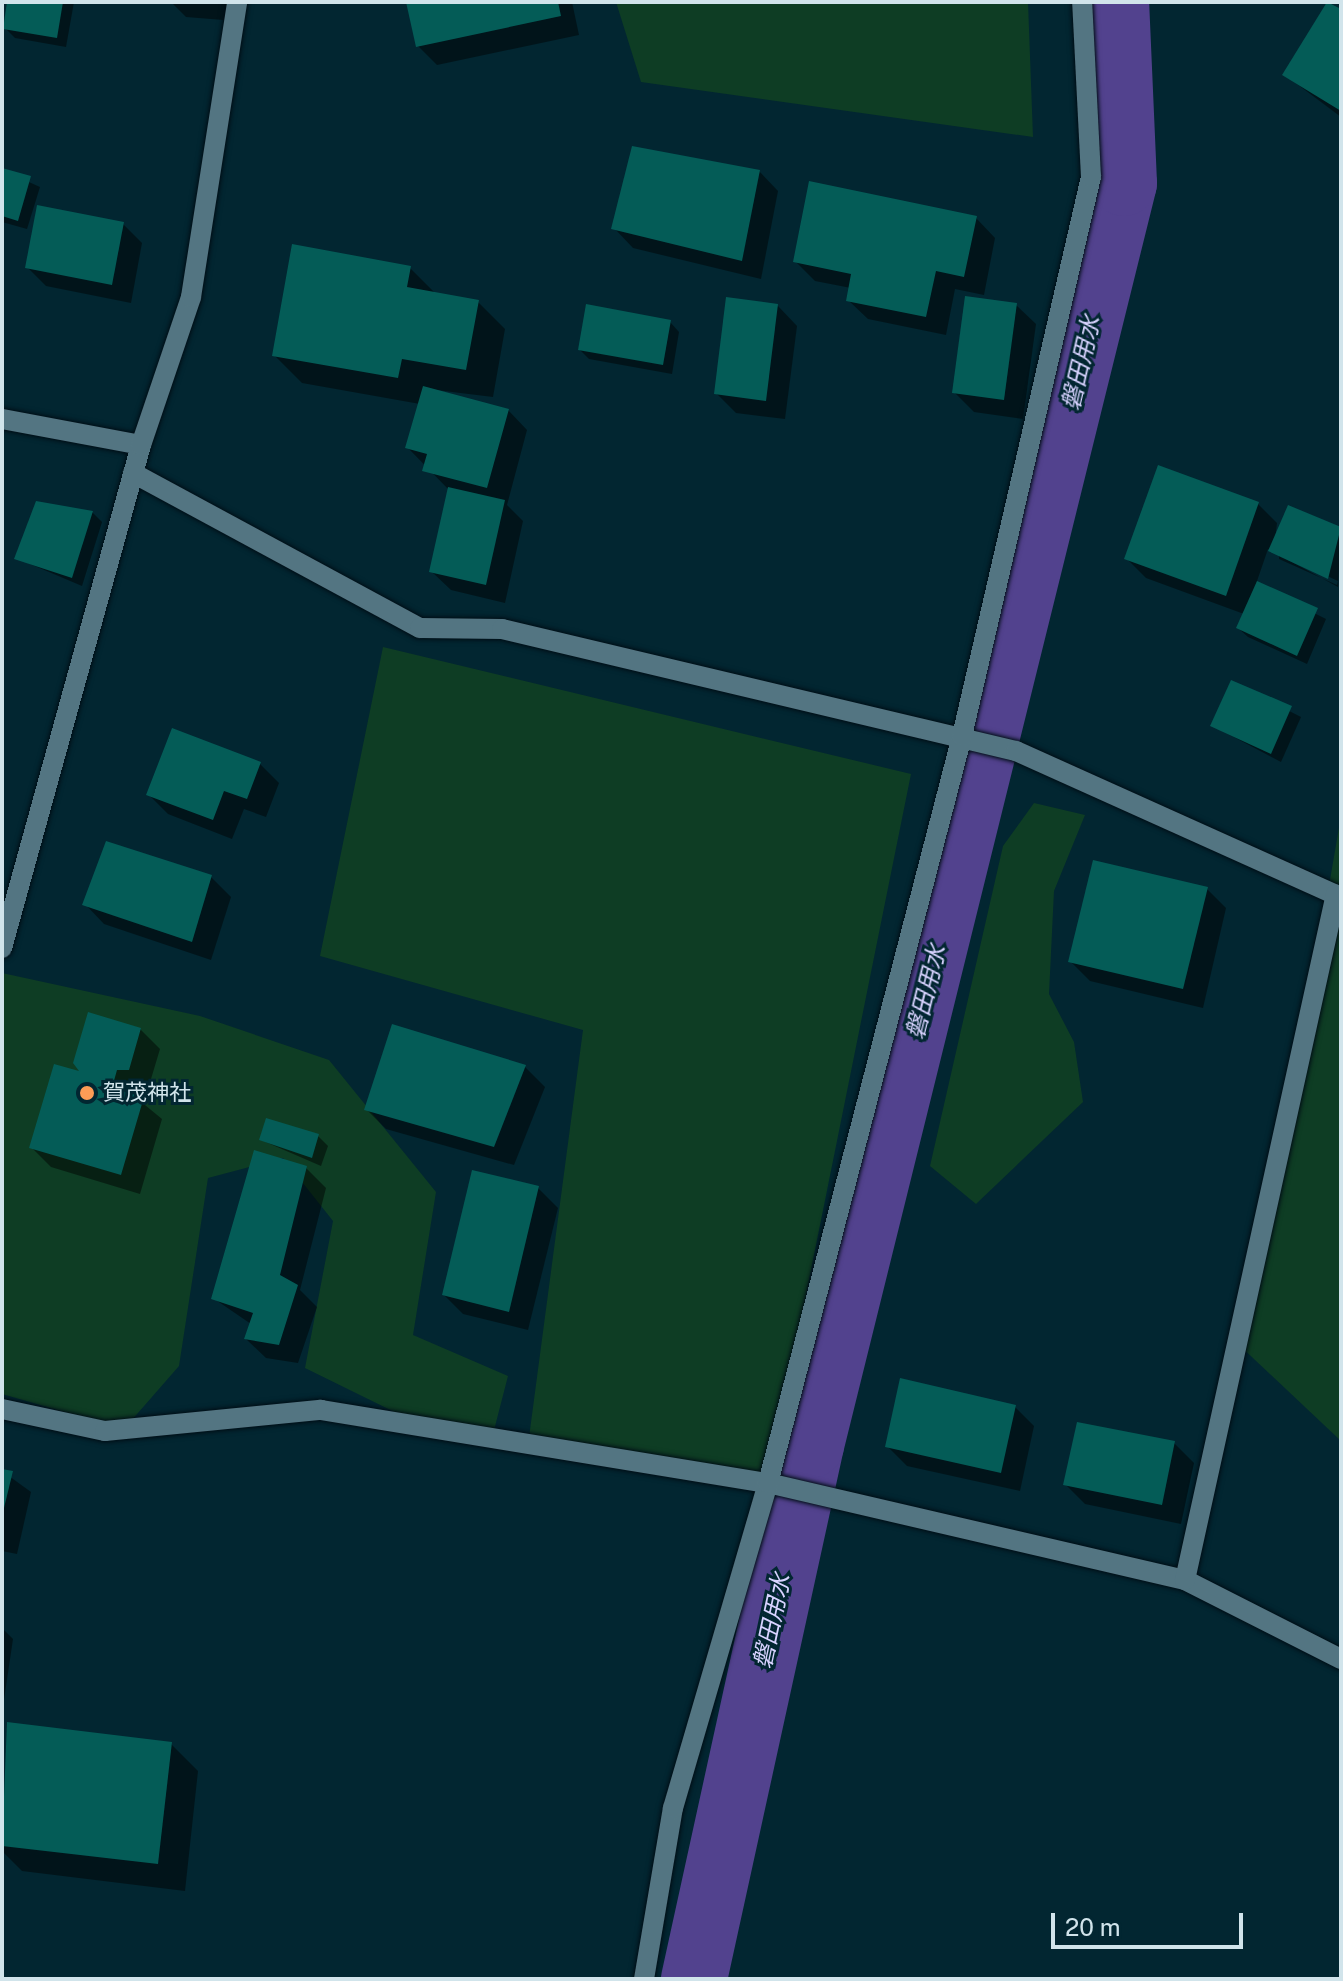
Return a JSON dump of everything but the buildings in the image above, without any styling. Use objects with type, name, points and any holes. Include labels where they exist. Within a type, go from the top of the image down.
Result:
[{"type":"street","points":[[4,937],[141,445],[191,297],[237,2]]},
{"type":"street","points":[[644,1979],[673,1808],[768,1483],[967,737],[1091,177],[1082,2]]},
{"type":"street","points":[[2,419],[141,445]]},
{"type":"street","points":[[133,473],[420,628],[502,629],[1016,751],[1339,896],[1185,1580]]},
{"type":"street","points":[[2,1409],[105,1431],[321,1410],[768,1483],[1185,1580],[1341,1659]]},
{"type":"green space","points":[[616,2],[1028,2],[1033,137],[641,82]]},
{"type":"green space","points":[[383,647],[911,774],[768,1483],[528,1445],[583,1030],[320,956]]},
{"type":"green space","points":[[1034,803],[1085,815],[1054,891],[1049,994],[1074,1042],[1083,1102],[976,1204],[930,1166],[1003,846]]},
{"type":"green space","points":[[1341,816],[1341,1441],[1237,1343],[1294,1088]]},
{"type":"green space","points":[[2,973],[200,1016],[329,1060],[436,1192],[413,1335],[508,1376],[492,1438],[425,1427],[305,1368],[333,1221],[283,1158],[208,1178],[179,1366],[124,1429],[2,1394]]},
{"type":"waterway","name":"磐田用水","points":[[694,1979],[811,1445],[1124,183],[1116,2]]},
{"type":"place","name":"賀茂神社","points":[[87,1093]]}]
